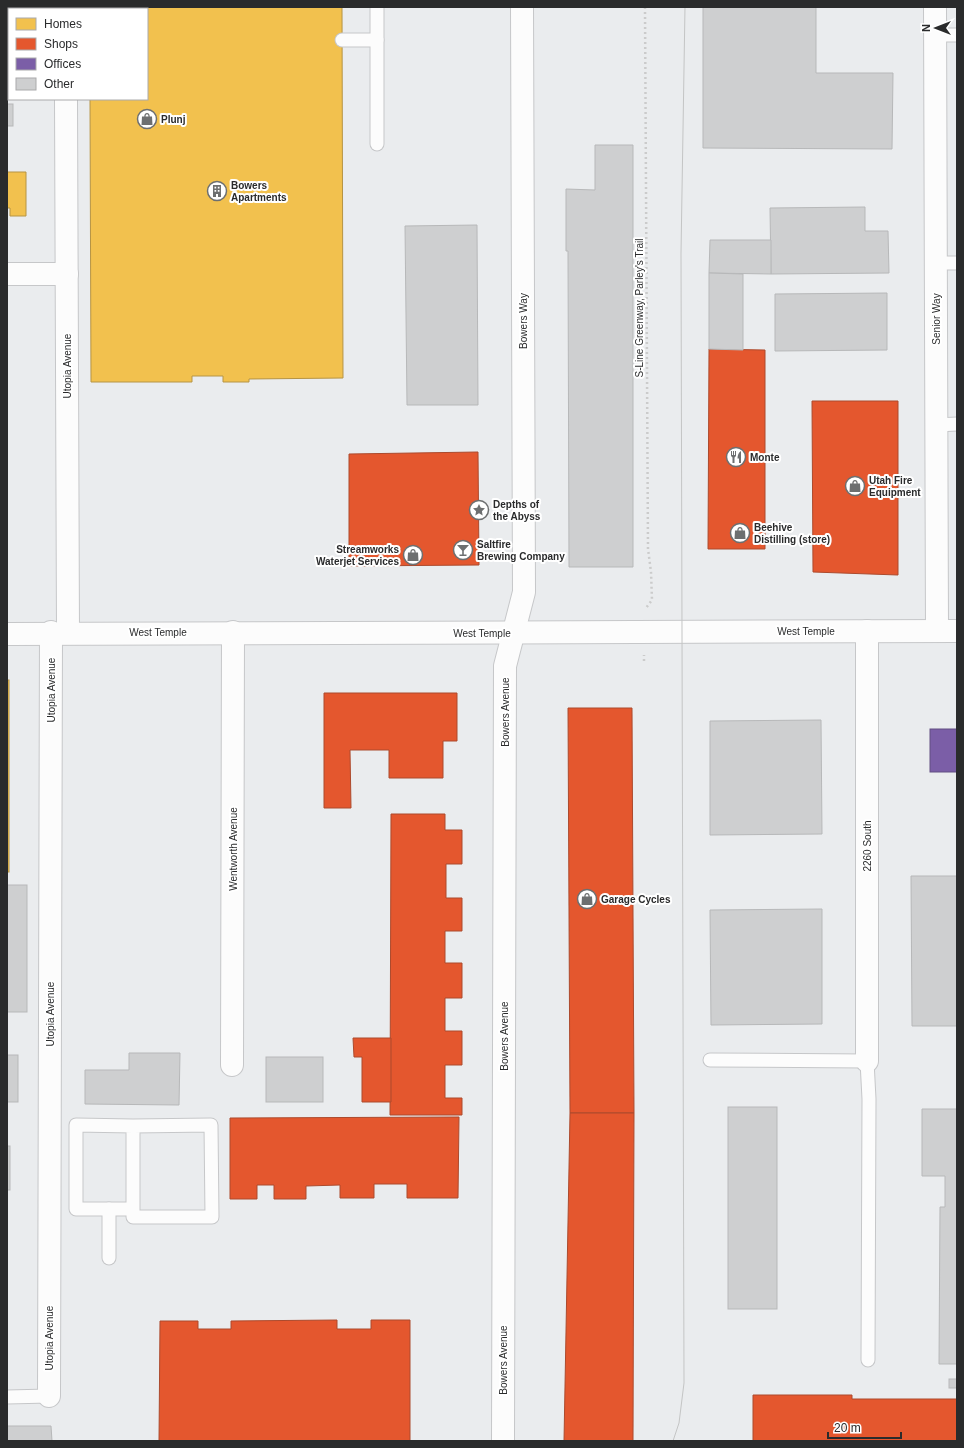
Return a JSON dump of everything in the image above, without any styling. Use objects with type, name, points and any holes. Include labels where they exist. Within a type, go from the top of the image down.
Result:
[{"type":"street","name":"Bowers Way","points":[[512,633],[524,592],[522,7]]},
{"type":"street","name":"Senior Way","points":[[935,7],[935,35],[946,263],[947,631]]},
{"type":"street","name":"Utopia Avenue","points":[[49,1396],[59,632],[67,274],[66,100]]},
{"type":"street","points":[[7,274],[67,274]]},
{"type":"street","name":"2260 South","points":[[867,631],[868,1061]]},
{"type":"street","name":"West Temple","points":[[7,634],[59,632],[512,633],[947,631]]},
{"type":"street","name":"Wentworth Avenue","points":[[232,1065],[233,632]]},
{"type":"street","name":"Bowers Avenue","points":[[503,1441],[505,666],[512,633]]},
{"type":"lane","points":[[377,7],[378,144]]},
{"type":"lane","points":[[935,35],[957,35]]},
{"type":"lane","points":[[342,40],[377,40]]},
{"type":"lane","points":[[710,1060],[868,1061],[868,1360]]},
{"type":"lane","points":[[133,1126],[133,1209],[133,1217],[212,1217],[211,1125],[76,1126],[76,1209],[133,1209]]},
{"type":"lane","points":[[109,1209],[109,1258]]},
{"type":"lane","points":[[7,1397],[49,1396]]},
{"type":"path","name":"S-Line Greenway, Parley's Trail","points":[[645,7],[648,549],[652,600],[646,606]]},
{"type":"building: Homes","name":"Bowers Apartments","points":[[342,7],[343,378],[249,379],[249,382],[223,382],[223,376],[192,376],[192,382],[91,382],[90,100],[148,100],[148,8],[90,8]]},
{"type":"building: Homes","points":[[7,172],[26,172],[26,216],[10,216],[10,208],[7,208]]},
{"type":"building: Homes","points":[[7,680],[9,680],[9,872],[7,872]]},
{"type":"building: Shops","points":[[709,349],[765,350],[765,549],[708,549]]},
{"type":"building: Shops","name":"Utah Fire Equipment","points":[[812,401],[898,401],[898,575],[813,572]]},
{"type":"building: Shops","points":[[478,452],[479,565],[349,566],[349,454]]},
{"type":"building: Shops","points":[[324,693],[457,693],[457,741],[443,741],[443,778],[389,778],[389,750],[350,750],[351,808],[324,808]]},
{"type":"building: Shops","points":[[568,708],[632,708],[634,1113],[570,1113]]},
{"type":"building: Shops","points":[[391,814],[445,814],[445,830],[462,830],[462,864],[446,864],[446,898],[462,898],[462,931],[445,931],[445,963],[462,963],[462,998],[445,998],[445,1031],[462,1031],[462,1065],[445,1065],[445,1098],[462,1098],[462,1115],[390,1115]]},
{"type":"building: Shops","points":[[353,1038],[391,1038],[391,1102],[362,1102],[362,1057],[354,1057]]},
{"type":"building: Shops","points":[[570,1113],[634,1113],[633,1441],[564,1441]]},
{"type":"building: Shops","points":[[459,1117],[458,1198],[407,1198],[407,1184],[374,1184],[374,1198],[340,1198],[340,1185],[306,1186],[306,1199],[274,1199],[274,1185],[257,1185],[257,1199],[230,1199],[230,1118]]},
{"type":"building: Shops","points":[[337,1320],[337,1329],[371,1329],[371,1320],[410,1320],[410,1441],[159,1441],[160,1321],[198,1321],[198,1329],[231,1329],[231,1321]]},
{"type":"building: Shops","points":[[753,1395],[852,1395],[852,1399],[957,1399],[957,1441],[753,1441]]},
{"type":"building: Offices","points":[[930,729],[957,729],[957,772],[930,772]]},
{"type":"building: Other","points":[[703,7],[816,7],[816,73],[893,73],[892,149],[703,148]]},
{"type":"building: Other","points":[[7,104],[13,104],[13,126],[7,126]]},
{"type":"building: Other","points":[[595,145],[633,145],[633,567],[569,567],[568,251],[566,251],[566,189],[595,190]]},
{"type":"building: Other","points":[[865,207],[865,231],[888,231],[889,273],[771,274],[770,208]]},
{"type":"building: Other","points":[[477,225],[478,405],[407,405],[405,226]]},
{"type":"building: Other","points":[[710,240],[771,240],[771,274],[709,273]]},
{"type":"building: Other","points":[[709,273],[743,274],[743,350],[709,349]]},
{"type":"building: Other","points":[[887,293],[887,350],[775,351],[775,294]]},
{"type":"building: Other","points":[[821,720],[822,834],[710,835],[710,721]]},
{"type":"building: Other","points":[[911,876],[957,876],[957,1026],[912,1026]]},
{"type":"building: Other","points":[[7,885],[27,885],[27,1012],[7,1012]]},
{"type":"building: Other","points":[[822,909],[822,1024],[711,1025],[710,910]]},
{"type":"building: Other","points":[[129,1053],[180,1053],[179,1105],[85,1104],[85,1070],[129,1070]]},
{"type":"building: Other","points":[[7,1055],[18,1055],[18,1102],[7,1102]]},
{"type":"building: Other","points":[[266,1057],[323,1057],[323,1102],[266,1102]]},
{"type":"building: Other","points":[[728,1107],[777,1107],[777,1309],[728,1309]]},
{"type":"building: Other","points":[[922,1109],[957,1109],[957,1364],[939,1364],[940,1207],[945,1207],[945,1176],[922,1176]]},
{"type":"building: Other","points":[[7,1146],[10,1146],[10,1190],[7,1190]]},
{"type":"building: Other","points":[[949,1379],[957,1379],[957,1388],[949,1388]]},
{"type":"building: Other","points":[[7,1426],[51,1426],[52,1441],[7,1441]]},
{"type":"tram line","points":[[673,1441],[679,1423],[684,1383],[681,253],[685,7]]},
{"type":"place","name":"Plunj","points":[[147,119]]},
{"type":"place","name":"Bowers Apartments","points":[[217,191]]},
{"type":"place","name":"Monte","points":[[736,457]]},
{"type":"place","name":"Utah Fire Equipment","points":[[855,486]]},
{"type":"place","name":"Depths of the Abyss","points":[[479,510]]},
{"type":"place","name":"Beehive Distilling (store)","points":[[740,533]]},
{"type":"place","name":"Saltfire Brewing Company","points":[[463,550]]},
{"type":"place","name":"Streamworks Waterjet Services","points":[[413,555]]},
{"type":"place","name":"Garage Cycles","points":[[587,899]]}]
